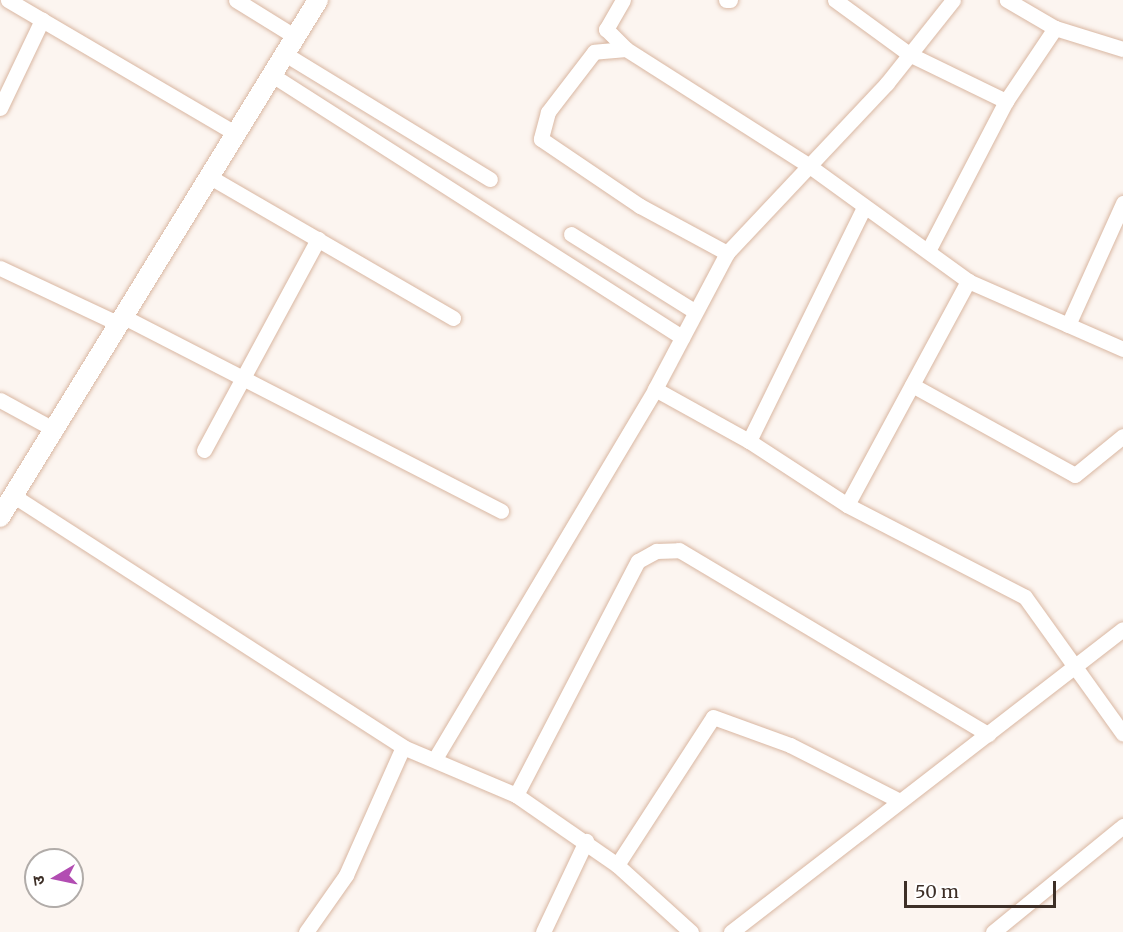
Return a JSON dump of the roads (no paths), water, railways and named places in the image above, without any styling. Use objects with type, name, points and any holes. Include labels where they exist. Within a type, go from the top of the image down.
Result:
[{"type":"street","points":[[8,0],[236,134]]},
{"type":"street","points":[[236,0],[296,37]]},
{"type":"street","points":[[0,517],[318,0]]},
{"type":"street","points":[[623,0],[606,29],[626,49],[808,165],[863,209],[929,249],[968,281],[1123,349]]},
{"type":"street","points":[[835,0],[909,54],[1006,101]]},
{"type":"street","points":[[436,757],[655,389],[694,311],[727,253],[909,54],[953,0]]},
{"type":"street","points":[[1007,0],[1055,28],[1123,49]]},
{"type":"street","points":[[0,108],[42,20]]},
{"type":"street","points":[[929,249],[1006,101],[1055,28]]},
{"type":"street","points":[[626,49],[594,52],[548,112],[542,140],[640,206],[727,253]]},
{"type":"street","points":[[285,54],[490,179]]},
{"type":"street","points":[[273,75],[682,337]]},
{"type":"street","points":[[210,177],[453,318]]},
{"type":"street","points":[[1068,325],[1123,203]]},
{"type":"street","points":[[748,441],[863,209]]},
{"type":"street","points":[[571,234],[694,311]]},
{"type":"street","points":[[204,450],[318,239]]},
{"type":"street","points":[[0,268],[122,320],[243,378],[501,510]]},
{"type":"street","points":[[847,505],[968,281]]},
{"type":"street","points":[[912,385],[1075,475],[1123,436]]},
{"type":"street","points":[[655,389],[748,441],[847,505],[1025,597],[1123,734]]},
{"type":"street","points":[[0,400],[55,430]]},
{"type":"street","points":[[14,496],[403,747],[436,757],[516,795],[586,841],[617,865],[691,932]]},
{"type":"street","points":[[516,795],[639,561],[656,551],[679,550],[988,734]]},
{"type":"street","points":[[731,932],[1123,628]]},
{"type":"street","points":[[617,865],[713,717],[790,745],[900,801]]},
{"type":"street","points":[[306,932],[346,875],[403,747]]},
{"type":"street","points":[[993,932],[1123,826]]},
{"type":"street","points":[[543,932],[586,841]]}]
